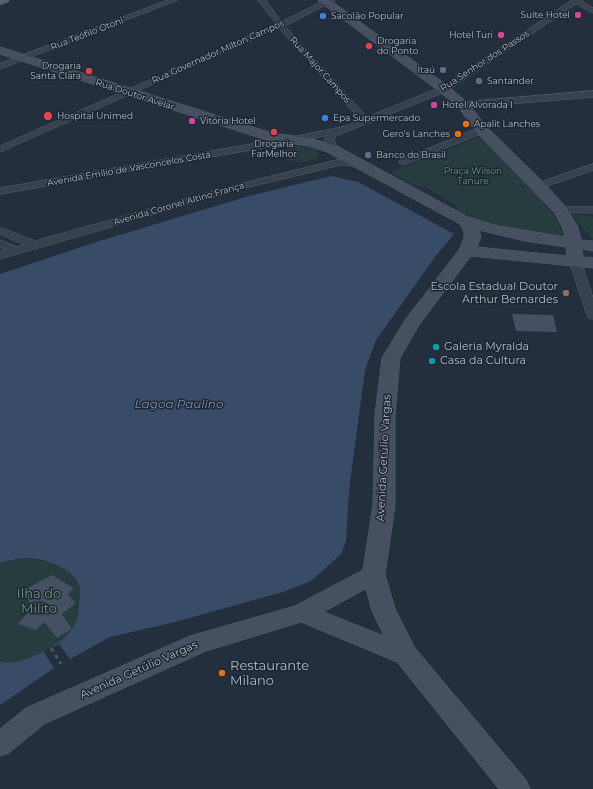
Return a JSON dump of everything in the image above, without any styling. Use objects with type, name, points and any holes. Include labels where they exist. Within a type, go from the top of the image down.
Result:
[{"type":"main road","points":[[0,2],[4,0]]},
{"type":"main road","points":[[326,1],[444,89],[463,105],[482,130],[539,186],[561,210],[570,226],[576,261]]},
{"type":"main road","name":"Rua Doutor Avelar","points":[[0,50],[126,92],[270,137],[298,139],[316,143],[332,149],[463,220],[496,230],[525,236],[593,246]]},
{"type":"main road","name":"Avenida Getúlio Vargas","points":[[0,745],[35,716],[199,643],[302,613],[374,575],[384,505],[385,415],[391,358],[411,324],[467,251],[472,237],[471,227],[463,220]]},
{"type":"main road","points":[[467,251],[593,263]]},
{"type":"main road","points":[[374,575],[384,611],[406,655],[516,789]]},
{"type":"main road","points":[[302,613],[406,655]]},
{"type":"street","name":"Rua Teófilo Otoni","points":[[0,67],[174,0]]},
{"type":"street","name":"Rua Major Campos","points":[[262,0],[280,25],[366,120]]},
{"type":"street","points":[[576,0],[593,11]]},
{"type":"street","name":"Rua Senhor dos Passos","points":[[298,139],[344,128],[444,89],[576,0]]},
{"type":"street","name":"Rua Governador Milton Campos","points":[[0,149],[280,25],[326,1]]},
{"type":"street","points":[[463,105],[593,94]]},
{"type":"street","name":"Rua Senhor dos Passos","points":[[332,149],[329,139],[333,134],[344,128]]},
{"type":"street","points":[[402,162],[482,130]]},
{"type":"street","name":"Avenida Emílio de Vasconcelos Costa","points":[[0,192],[298,139]]},
{"type":"street","name":"Avenida Coronel Altino França","points":[[0,256],[16,250],[246,185],[326,164],[341,162],[360,164]]},
{"type":"street","points":[[539,186],[593,167]]},
{"type":"street","points":[[561,210],[593,210]]},
{"type":"street","points":[[0,230],[34,245]]},
{"type":"street","points":[[0,243],[16,250]]},
{"type":"street","points":[[576,261],[593,315]]},
{"type":"path","points":[[51,648],[61,664]]},
{"type":"green space","name":"Praça Wilson Tanure","points":[[483,136],[540,198],[557,219],[564,238],[525,233],[483,222],[457,211],[456,205],[425,187],[413,185],[391,172]]},
{"type":"green space","points":[[296,146],[313,148],[317,150],[319,156],[302,162],[294,162],[285,159],[282,154],[286,149]]},
{"type":"green space","points":[[571,213],[593,217],[593,239],[592,239]]},
{"type":"green space","name":"Ilha do Milito","points":[[27,558],[60,566],[75,578],[79,590],[78,618],[73,630],[67,637],[50,649],[29,658],[9,662],[0,662],[0,563]]},
{"type":"water","name":"Lagoa Paulino","points":[[331,176],[358,182],[454,234],[435,257],[376,340],[365,370],[349,490],[346,541],[341,554],[311,581],[283,592],[175,622],[110,637],[54,668],[0,705],[0,662],[17,661],[39,654],[64,638],[73,627],[76,620],[80,587],[76,579],[65,569],[49,562],[34,558],[27,558],[0,563],[0,274],[93,243],[249,196]]},
{"type":"pier","points":[[59,644],[70,659],[54,668],[43,651]]},
{"type":"building","points":[[512,314],[553,315],[557,332],[516,331]]},
{"type":"building","points":[[52,575],[73,588],[68,595],[76,603],[62,614],[72,629],[57,638],[44,622],[36,630],[18,624],[32,608],[24,590]]},
{"type":"place","name":"Suíte Hotel","points":[[578,15]]},
{"type":"place","name":"Sacolão Popular","points":[[323,16]]},
{"type":"place","name":"Hotel Turi","points":[[501,35]]},
{"type":"place","name":"Drogaria do Ponto","points":[[369,46]]},
{"type":"place","name":"Itaú","points":[[443,70]]},
{"type":"place","name":"Drogaria Santa Clara","points":[[89,71]]},
{"type":"place","name":"Santander","points":[[479,81]]},
{"type":"place","name":"Hotel Alvorada I","points":[[434,105]]},
{"type":"place","name":"Hospital Unimed","points":[[48,116]]},
{"type":"place","name":"Epa Supermercado","points":[[325,118]]},
{"type":"place","name":"Vitória Hotel","points":[[192,121]]},
{"type":"place","name":"Apalit Lanches","points":[[466,124]]},
{"type":"place","name":"Drogaria FarMelhor","points":[[274,132]]},
{"type":"place","name":"Gero's Lanches","points":[[458,134]]},
{"type":"place","name":"Banco do Brasil","points":[[368,155]]},
{"type":"place","name":"Escola Estadual Doutor Arthur Bernardes","points":[[566,293]]},
{"type":"place","name":"Galeria Myralda","points":[[436,347]]},
{"type":"place","name":"Casa da Cultura","points":[[432,361]]},
{"type":"place","name":"Restaurante Milano","points":[[222,673]]}]
